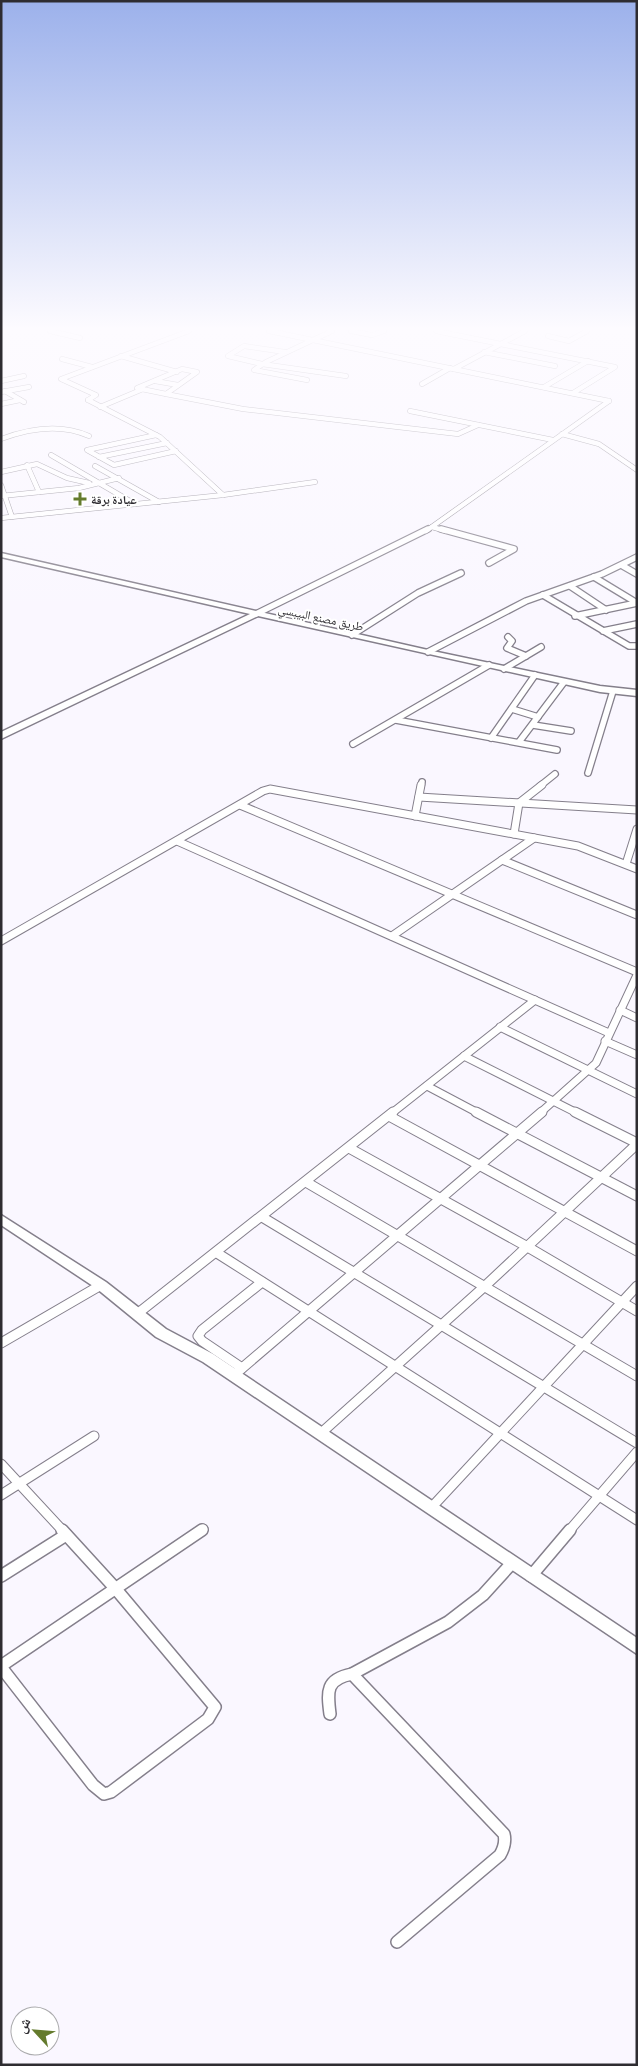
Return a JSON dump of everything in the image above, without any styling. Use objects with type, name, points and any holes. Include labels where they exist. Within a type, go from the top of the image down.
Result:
[{"type":"street","points":[[142,427],[156,434],[167,443],[223,495]]},
{"type":"street","points":[[404,427],[458,434],[473,427]]},
{"type":"street","points":[[490,427],[553,440]]},
{"type":"street","points":[[1,736],[418,536],[571,427]]},
{"type":"street","points":[[1,439],[24,431],[65,428],[78,430],[89,436]]},
{"type":"street","points":[[156,434],[86,450],[113,465],[176,451]]},
{"type":"street","points":[[562,434],[598,444],[637,470]]},
{"type":"street","points":[[99,457],[167,443]]},
{"type":"street","points":[[114,450],[132,461]]},
{"type":"street","points":[[51,455],[96,483],[135,504]]},
{"type":"street","points":[[1,472],[37,464],[71,481],[96,483]]},
{"type":"street","points":[[27,465],[39,492]]},
{"type":"street","points":[[95,466],[159,502]]},
{"type":"street","points":[[3,495],[77,488],[119,478]]},
{"type":"street","points":[[1,518],[223,495],[315,482]]},
{"type":"street","points":[[1,485],[12,517]]},
{"type":"street","points":[[432,527],[514,548],[490,563]]},
{"type":"street","name":"طريق مصنع البيبسي","points":[[1,555],[564,682],[613,691],[637,693]]},
{"type":"street","points":[[428,652],[543,595],[623,566],[637,557]]},
{"type":"street","points":[[623,566],[637,574]]},
{"type":"street","points":[[352,635],[418,593],[461,573]]},
{"type":"street","points":[[594,577],[637,603]]},
{"type":"street","points":[[570,586],[606,610]]},
{"type":"street","points":[[543,595],[575,616],[629,646],[637,646]]},
{"type":"street","points":[[575,616],[637,603]]},
{"type":"street","points":[[630,605],[637,610]]},
{"type":"street","points":[[603,631],[637,624]]},
{"type":"street","points":[[508,637],[512,640],[507,648],[526,656]]},
{"type":"street","points":[[504,668],[541,647]]},
{"type":"street","points":[[353,744],[489,665]]},
{"type":"street","points":[[491,738],[535,675]]},
{"type":"street","points":[[519,742],[525,738],[538,717],[555,698],[564,682]]},
{"type":"street","points":[[588,773],[613,691]]},
{"type":"street","points":[[512,709],[538,717]]},
{"type":"street","points":[[396,720],[557,750]]},
{"type":"street","points":[[534,725],[571,731]]},
{"type":"street","points":[[514,834],[519,803],[555,774]]},
{"type":"street","points":[[415,816],[422,782]]},
{"type":"street","points":[[1,941],[270,789],[586,848],[637,869]]},
{"type":"street","points":[[419,797],[637,810]]},
{"type":"street","points":[[238,1372],[589,1071],[596,1063],[636,978],[452,894],[240,805]]},
{"type":"street","points":[[626,864],[637,829]]},
{"type":"street","points":[[392,936],[534,838]]},
{"type":"street","points":[[177,841],[535,1000],[607,1037],[637,1055]]},
{"type":"street","points":[[502,860],[637,914]]},
{"type":"street","points":[[137,1314],[216,1254],[535,1000]]},
{"type":"street","points":[[620,1010],[637,1018]]},
{"type":"street","points":[[500,1028],[637,1094]]},
{"type":"street","points":[[320,1434],[485,1286],[564,1210],[637,1144],[464,1056]]},
{"type":"street","points":[[427,1086],[637,1196]]},
{"type":"street","points":[[388,1116],[637,1251]]},
{"type":"street","points":[[348,1148],[526,1246],[637,1311]]},
{"type":"street","points":[[306,1182],[637,1376]]},
{"type":"street","points":[[262,1217],[637,1443]]},
{"type":"street","points":[[1,1219],[101,1285],[161,1333],[238,1372]]},
{"type":"street","points":[[216,1254],[637,1520]]},
{"type":"street","points":[[262,1282],[202,1330],[198,1336],[202,1341],[238,1372],[320,1434],[637,1647]]},
{"type":"street","points":[[1,1343],[101,1285]]},
{"type":"street","points":[[431,1508],[637,1286]]},
{"type":"street","points":[[1,1495],[94,1436]]},
{"type":"street","points":[[531,1576],[637,1452]]},
{"type":"street","points":[[1,1464],[115,1588],[215,1706],[214,1712],[208,1719],[111,1792],[104,1794],[98,1791],[1,1667],[115,1588],[203,1529]]},
{"type":"street","points":[[1,1576],[66,1535]]},
{"type":"street","points":[[330,1714],[327,1695],[331,1683],[340,1676],[352,1674],[456,1617],[483,1595],[512,1563]]},
{"type":"street","points":[[352,1674],[504,1834],[506,1841],[505,1847],[500,1854],[397,1942]]},
{"type":"place","name":"عيادة برقة","points":[[80,499]]}]
